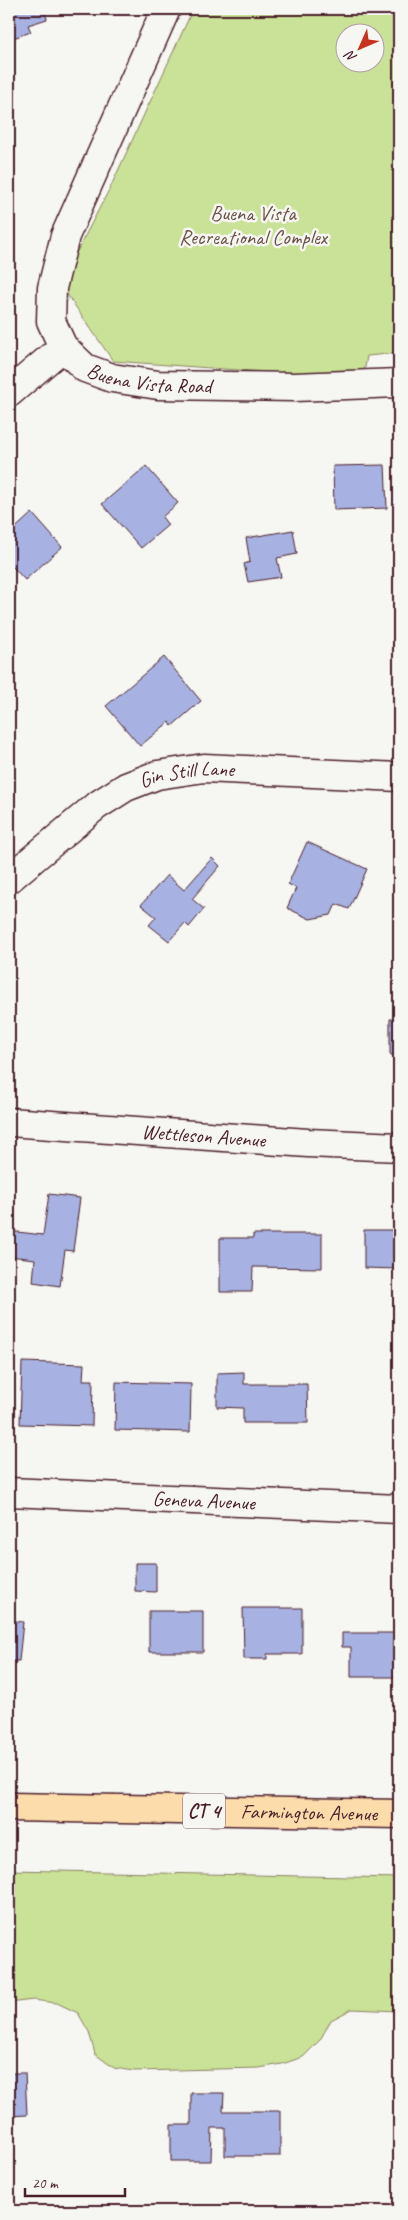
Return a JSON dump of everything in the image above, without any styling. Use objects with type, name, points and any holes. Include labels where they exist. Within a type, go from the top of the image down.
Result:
[{"type":"main road","name":"Farmington Avenue","points":[[9,1807],[399,1814]]},
{"type":"street","name":"Buena Vista Road","points":[[166,9],[65,236],[52,296],[52,321],[63,347],[85,368],[112,378],[158,385],[294,387],[399,383]]},
{"type":"street","points":[[9,393],[63,347]]},
{"type":"street","name":"Gin Still Lane","points":[[9,879],[96,806],[126,787],[157,775],[204,768],[399,776]]},
{"type":"street","name":"Wettleson Avenue","points":[[9,1122],[308,1143],[399,1147]]},
{"type":"street","name":"Geneva Avenue","points":[[9,1492],[399,1509]]},
{"type":"green space","name":"Buena Vista Recreational Complex","points":[[193,9],[399,9],[399,353],[367,356],[363,379],[113,361],[60,284],[111,186]]},
{"type":"green space","points":[[9,1870],[399,1878],[399,2011],[352,2009],[331,2020],[320,2040],[303,2057],[282,2064],[259,2068],[135,2071],[114,2068],[95,2054],[89,2032],[78,2013],[57,2003],[33,2000],[9,2003]]},
{"type":"building","points":[[9,9],[44,9],[47,19],[28,25],[31,32],[10,39],[12,42],[9,43]]},
{"type":"building","points":[[385,465],[387,508],[334,510],[333,466]]},
{"type":"building","points":[[146,466],[178,503],[162,517],[168,525],[141,548],[102,504]]},
{"type":"building","points":[[32,513],[62,547],[25,580],[13,567],[9,571],[9,534]]},
{"type":"building","points":[[293,530],[297,554],[277,558],[281,577],[248,582],[244,564],[250,562],[246,538]]},
{"type":"building","points":[[164,657],[201,701],[172,726],[169,722],[140,746],[106,706]]},
{"type":"building","points":[[307,842],[367,869],[349,909],[336,904],[331,915],[310,919],[287,908],[296,888],[288,884]]},
{"type":"building","points":[[212,858],[220,866],[192,899],[204,909],[189,927],[185,923],[169,941],[149,925],[156,917],[141,905],[167,875],[184,890]]},
{"type":"building","points":[[390,1019],[399,1019],[399,1072],[397,1072],[397,1055],[390,1055]]},
{"type":"building","points":[[49,1194],[80,1198],[73,1251],[65,1250],[60,1286],[33,1282],[35,1259],[9,1256],[9,1231],[43,1235]]},
{"type":"building","points":[[364,1230],[399,1230],[399,1269],[364,1268]]},
{"type":"building","points":[[253,1234],[322,1234],[322,1268],[253,1267],[252,1292],[220,1292],[220,1238],[253,1238]]},
{"type":"building","points":[[22,1362],[84,1364],[83,1380],[93,1380],[92,1426],[20,1424]]},
{"type":"building","points":[[244,1372],[244,1384],[307,1384],[308,1423],[243,1423],[243,1408],[217,1407],[217,1373]]},
{"type":"building","points":[[116,1382],[191,1384],[190,1432],[115,1430]]},
{"type":"building","points":[[135,1563],[156,1563],[156,1592],[135,1591]]},
{"type":"building","points":[[243,1608],[302,1608],[302,1654],[267,1654],[267,1659],[244,1659]]},
{"type":"building","points":[[149,1611],[203,1611],[203,1652],[149,1652]]},
{"type":"building","points":[[9,1620],[23,1622],[19,1661],[9,1661]]},
{"type":"building","points":[[342,1633],[399,1633],[399,1677],[351,1677],[351,1647],[342,1647]]},
{"type":"building","points":[[9,2073],[25,2073],[27,2115],[9,2116]]},
{"type":"building","points":[[191,2093],[224,2093],[223,2111],[280,2111],[280,2156],[225,2156],[225,2128],[212,2128],[211,2161],[171,2161],[171,2125],[191,2125]]},
{"type":"building","points":[[397,2096],[399,2096],[399,2136]]}]
